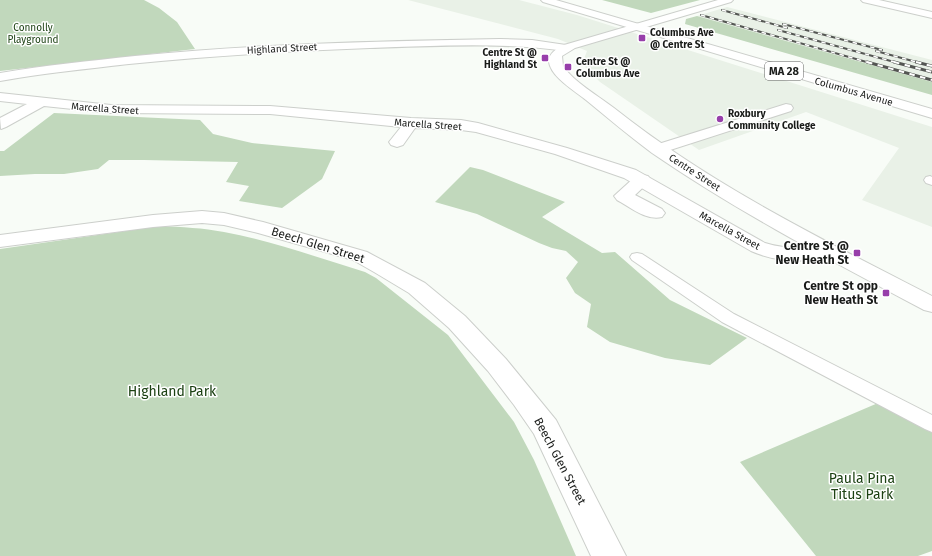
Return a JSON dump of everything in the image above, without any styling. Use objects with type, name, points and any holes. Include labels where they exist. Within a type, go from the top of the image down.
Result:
[{"type":"street","name":"Columbus Avenue","points":[[546,0],[636,21],[932,114]]},
{"type":"street","points":[[566,48],[636,21],[654,21],[728,0]]},
{"type":"street","points":[[866,0],[932,15]]},
{"type":"street","name":"Columbus Avenue","points":[[654,21],[932,102]]},
{"type":"street","name":"Highland Street","points":[[0,77],[45,70],[142,59],[278,48],[513,42],[566,48]]},
{"type":"street","name":"Centre Street","points":[[566,48],[554,59],[555,64],[559,69],[619,120],[658,149],[730,195],[830,251],[932,305]]},
{"type":"street","name":"Marcella Street","points":[[0,97],[123,110],[291,111],[411,123],[461,125],[478,128],[561,151],[642,180],[763,249],[773,253],[801,254],[830,251]]},
{"type":"street","points":[[1,124],[41,102]]},
{"type":"street","points":[[658,149],[786,108]]},
{"type":"street","points":[[397,142],[411,123]]},
{"type":"street","points":[[642,180],[623,196],[655,213]]},
{"type":"street","name":"Beech Glen Street","points":[[0,241],[153,221],[202,217],[224,219],[263,228],[360,256],[382,267],[417,288],[457,322],[497,365],[524,398],[546,428],[609,556]]},
{"type":"lane","points":[[637,257],[728,318],[932,424]]},
{"type":"shaded area","name":"Roxbury Community College","points":[[408,0],[519,0],[577,15],[932,127],[932,227],[862,200],[899,148],[806,112],[699,150],[600,82],[582,64],[587,51],[558,39]]},
{"type":"shaded area","points":[[727,7],[932,60],[932,82],[697,16]]},
{"type":"green space","name":"Connolly Playground","points":[[0,0],[144,0],[159,8],[177,22],[195,49],[0,71]]},
{"type":"green space","points":[[602,0],[700,0],[651,13]]},
{"type":"green space","points":[[697,16],[932,82],[932,95],[685,24],[686,19]]},
{"type":"green space","points":[[54,113],[200,120],[213,134],[252,143],[335,151],[322,179],[282,208],[239,201],[249,186],[226,182],[238,162],[109,160],[98,169],[64,174],[0,176],[0,151],[4,151]]},
{"type":"green space","points":[[470,167],[483,170],[565,202],[542,217],[602,253],[615,252],[670,300],[747,338],[710,365],[665,358],[610,342],[587,327],[591,304],[575,293],[566,278],[578,262],[566,251],[539,243],[477,214],[435,202]]},
{"type":"green space","name":"Highland Park","points":[[160,226],[184,227],[224,232],[260,240],[365,272],[376,278],[448,335],[514,422],[534,460],[576,556],[0,556],[0,249]]},
{"type":"green space","name":"Paula Pina Titus Park","points":[[878,403],[932,432],[932,551],[918,556],[816,556],[740,462]]},
{"type":"railway","points":[[722,10],[787,28]]},
{"type":"railway","points":[[701,15],[870,63]]},
{"type":"railway","points":[[783,24],[882,50]]},
{"type":"railway","points":[[778,30],[898,63]]},
{"type":"railway","points":[[876,51],[920,63]]},
{"type":"railway","points":[[867,62],[932,80]]},
{"type":"railway","points":[[894,62],[932,72]]},
{"type":"railway","points":[[916,62],[920,63]]},
{"type":"railway","points":[[920,63],[932,66]]},
{"type":"place","name":"Columbus Ave @ Centre St","points":[[642,38]]},
{"type":"place","name":"Centre St @ Highland St","points":[[545,58]]},
{"type":"place","name":"Centre St @ Columbus Ave","points":[[568,67]]},
{"type":"place","name":"Roxbury Community College","points":[[720,119]]},
{"type":"place","name":"Centre St @ New Heath St","points":[[857,253]]},
{"type":"place","name":"Centre St opp New Heath St","points":[[886,293]]}]
